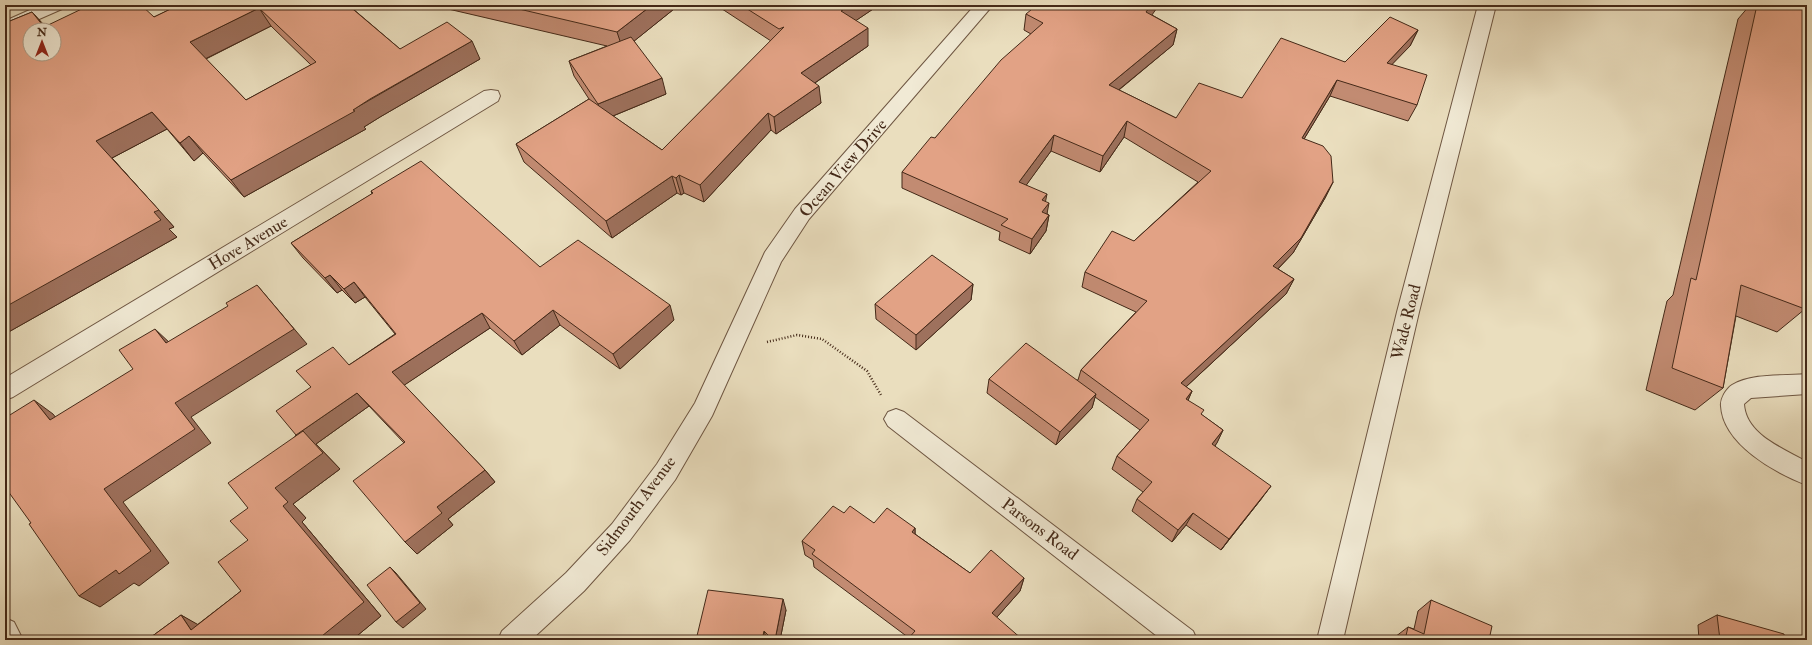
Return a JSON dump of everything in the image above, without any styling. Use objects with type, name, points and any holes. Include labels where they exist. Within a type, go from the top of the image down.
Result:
[{"type":"street","points":[[5,28],[56,5]]},
{"type":"street","name":"Ocean View Drive","points":[[731,350],[772,258],[802,214],[984,5]]},
{"type":"street","name":"Wade Road","points":[[1330,640],[1408,312],[1486,5]]},
{"type":"street","name":"Hove Avenue","points":[[5,390],[491,96]]},
{"type":"street","name":"Sidmouth Avenue","points":[[511,640],[575,582],[620,532],[648,496],[666,472],[704,409],[731,350]]},
{"type":"street","points":[[1807,384],[1748,388],[1738,393],[1732,402],[1733,416],[1742,431],[1760,448],[1807,474]]},
{"type":"street","name":"Parsons Road","points":[[896,419],[1184,640]]},
{"type":"street","points":[[5,631],[10,640]]},
{"type":"path","points":[[731,350],[797,335],[822,339],[867,371],[896,419]]},
{"type":"building","points":[[90,5],[141,5],[154,17],[179,5],[348,5],[400,49],[447,22],[472,41],[370,99],[353,110],[355,111],[231,180],[189,136],[180,143],[152,112],[96,141],[159,210],[154,212],[161,220],[5,307],[5,23],[32,12],[40,22],[22,22],[22,62],[62,62],[62,22],[54,22]],"holes":[[[259,8],[316,62],[246,100],[190,42]]]},
{"type":"building","points":[[502,5],[652,5],[617,32]]},
{"type":"building","points":[[741,5],[850,5],[841,11],[868,28],[801,73],[819,86],[774,117],[768,113],[700,185],[679,175],[676,178],[672,176],[606,221],[516,144],[589,99],[662,150],[784,27],[779,29]]},
{"type":"building","points":[[1037,5],[1151,5],[1146,12],[1177,29],[1109,85],[1176,118],[1199,83],[1242,98],[1281,38],[1345,62],[1390,17],[1418,30],[1387,63],[1427,75],[1417,105],[1337,80],[1302,138],[1323,146],[1331,156],[1333,182],[1301,238],[1273,266],[1294,279],[1181,383],[1192,391],[1186,399],[1204,410],[1201,414],[1223,430],[1212,444],[1271,486],[1229,539],[1193,513],[1178,530],[1137,499],[1152,482],[1117,456],[1149,420],[1081,370],[1147,301],[1085,272],[1112,231],[1134,241],[1211,171],[1127,121],[1103,156],[1054,135],[1019,182],[1047,194],[1042,200],[1049,203],[1042,212],[1049,215],[1032,239],[1001,225],[1008,219],[902,172],[931,137],[935,138],[1001,60],[1043,23],[1026,14]]},
{"type":"building","points":[[1757,5],[1799,5],[1807,7],[1807,296],[1805,309],[1741,285],[1723,388],[1672,368],[1691,278],[1696,280]]},
{"type":"building","points":[[631,37],[662,78],[598,104],[569,61]]},
{"type":"building","points":[[421,161],[540,267],[578,240],[670,305],[613,354],[553,310],[514,341],[482,313],[392,372],[485,470],[437,507],[442,513],[405,542],[353,481],[405,442],[357,393],[296,435],[276,411],[311,387],[296,371],[333,347],[349,365],[396,334],[354,282],[344,289],[330,275],[325,278],[291,243],[373,193],[371,191]]},
{"type":"building","points":[[932,255],[973,284],[916,335],[875,304]]},
{"type":"building","points":[[257,285],[294,329],[175,403],[195,429],[104,489],[151,551],[119,574],[116,570],[79,596],[29,524],[31,523],[5,487],[5,418],[34,400],[50,420],[133,369],[119,350],[155,329],[166,343],[228,306],[226,303]]},
{"type":"building","points":[[1026,343],[1096,394],[1060,432],[989,379]]},
{"type":"building","points":[[303,431],[323,453],[275,488],[288,502],[283,506],[364,602],[317,640],[147,640],[181,615],[191,630],[241,591],[218,562],[248,540],[230,521],[248,508],[228,483]]},
{"type":"building","points":[[833,506],[844,513],[850,506],[874,523],[887,508],[915,528],[912,532],[970,573],[991,550],[1024,578],[992,613],[1023,640],[907,640],[915,631],[812,554],[815,550],[802,541]]},
{"type":"building","points":[[390,567],[420,603],[396,622],[367,585]]},
{"type":"building","points":[[708,590],[783,599],[775,640],[773,640],[764,631],[762,640],[696,640]]},
{"type":"building","points":[[1431,600],[1492,626],[1489,640],[1405,640],[1408,627],[1424,634]]},
{"type":"building","points":[[1717,615],[1784,634],[1785,640],[1720,640]]}]
